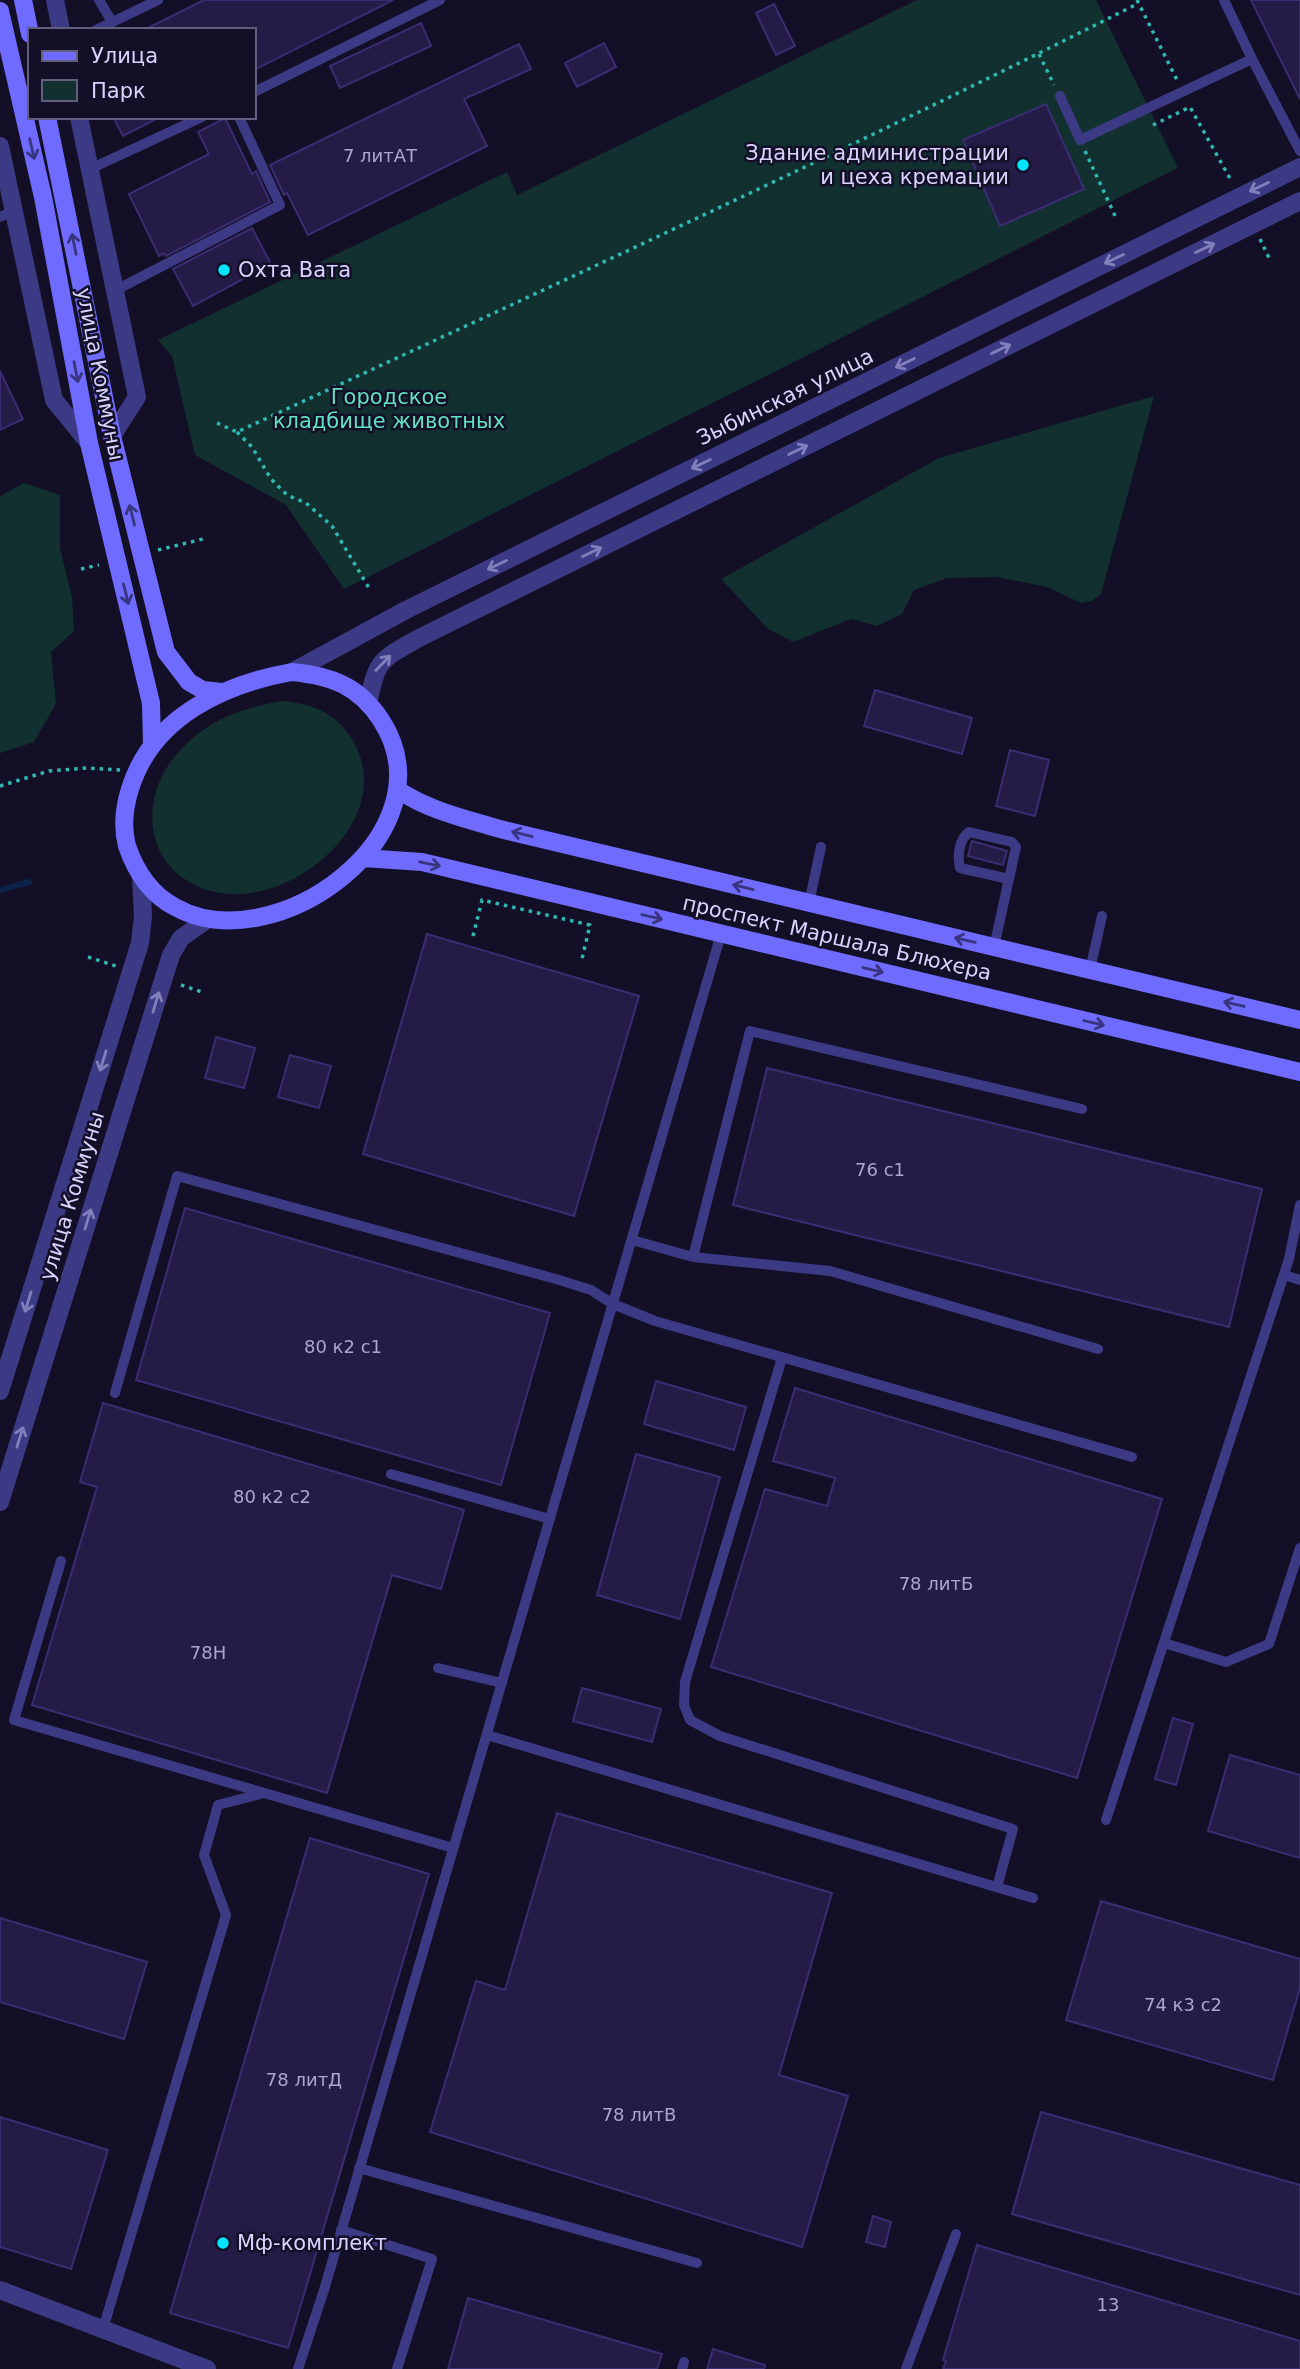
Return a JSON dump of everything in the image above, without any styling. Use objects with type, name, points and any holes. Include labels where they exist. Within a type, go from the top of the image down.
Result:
[{"type":"street","points":[[23,0],[29,28]]},
{"type":"street","points":[[55,0],[61,28]]},
{"type":"street","name":"улица Коммуны","points":[[0,11],[43,197],[89,443],[151,703],[152,746]]},
{"type":"street","name":"улица Коммуны","points":[[47,119],[112,436],[166,652],[189,682],[203,690],[222,692]]},
{"type":"street","points":[[79,119],[136,397],[112,436]]},
{"type":"street","points":[[0,146],[7,214],[54,400],[89,443]]},
{"type":"street","name":"Зыбинская улица","points":[[292,672],[406,610],[1300,167]]},
{"type":"street","points":[[368,704],[374,672],[386,657],[419,638],[1300,201]]},
{"type":"street","points":[[948,341],[962,369]]},
{"type":"street","points":[[292,672],[316,674],[361,695],[388,730],[398,763],[398,790],[384,830],[363,858],[332,885],[286,909],[267,916],[235,920],[208,919],[183,912],[168,904],[150,888],[132,861],[126,841],[124,818],[136,772],[152,746],[179,719],[222,692],[247,682],[292,672]]},
{"type":"street","name":"проспект Маршала Блюхера","points":[[398,790],[419,804],[500,829],[1300,1020]]},
{"type":"street","name":"проспект Маршала Блюхера","points":[[363,858],[422,862],[1300,1072]]},
{"type":"street","name":"улица Коммуны","points":[[0,1391],[140,943],[143,916],[141,876]]},
{"type":"street","name":"улица Коммуны","points":[[0,1502],[171,955],[181,938],[208,919]]},
{"type":"street","points":[[0,2290],[207,2369]]},
{"type":"lane","points":[[99,0],[112,22]]},
{"type":"lane","points":[[100,28],[158,0]]},
{"type":"lane","points":[[256,91],[440,0]]},
{"type":"lane","points":[[1224,0],[1300,151]]},
{"type":"lane","points":[[1060,96],[1080,139],[1252,59]]},
{"type":"lane","points":[[90,169],[198,119]]},
{"type":"lane","points":[[116,290],[280,205],[240,119]]},
{"type":"lane","points":[[994,947],[1009,879],[1016,847],[1012,842],[970,832],[963,837],[958,857],[960,867],[1009,879]]},
{"type":"lane","points":[[809,903],[821,848]]},
{"type":"lane","points":[[1090,970],[1102,916]]},
{"type":"lane","points":[[298,2369],[487,1735],[721,933]]},
{"type":"lane","points":[[694,1257],[750,1031],[1082,1109]]},
{"type":"lane","points":[[115,1393],[177,1176],[556,1279],[591,1290],[613,1304],[655,1321],[1132,1457]]},
{"type":"lane","points":[[1106,1820],[1284,1275],[1300,1205]]},
{"type":"lane","points":[[632,1240],[694,1257],[830,1271],[1098,1349]]},
{"type":"lane","points":[[1284,1275],[1300,1280]]},
{"type":"lane","points":[[782,1358],[685,1682],[684,1704],[687,1712],[691,1720],[720,1736],[1013,1829],[997,1887]]},
{"type":"lane","points":[[391,1474],[550,1519]]},
{"type":"lane","points":[[1164,1643],[1226,1662],[1269,1644],[1300,1548]]},
{"type":"lane","points":[[61,1561],[14,1720],[453,1848]]},
{"type":"lane","points":[[438,1668],[502,1683]]},
{"type":"lane","points":[[487,1735],[1033,1898]]},
{"type":"lane","points":[[103,2329],[226,1915],[204,1855],[218,1805],[261,1794]]},
{"type":"lane","points":[[359,2168],[697,2263]]},
{"type":"lane","points":[[341,2230],[432,2259],[397,2369]]},
{"type":"lane","points":[[906,2369],[956,2234]]},
{"type":"path","points":[[237,432],[599,264],[1038,54],[1137,2],[1179,84]]},
{"type":"path","points":[[1038,54],[1060,96]]},
{"type":"path","points":[[1153,125],[1190,107],[1225,169]]},
{"type":"path","points":[[1080,139],[1117,220]]},
{"type":"path","points":[[217,423],[237,432],[252,447],[271,479],[287,495],[306,503],[332,526],[369,588]]},
{"type":"path","points":[[0,786],[49,771],[87,768],[136,772]]},
{"type":"path","points":[[473,936],[482,900],[590,925],[581,963]]},
{"type":"green space","name":"Городское кладбище животных","points":[[917,0],[1096,0],[1178,168],[344,589],[286,505],[195,455],[172,356],[158,340],[507,172],[517,195]]},
{"type":"green space","points":[[1154,396],[1101,594],[1092,601],[1081,603],[1047,587],[997,577],[947,578],[914,590],[902,614],[877,626],[851,619],[793,642],[768,629],[721,579],[939,458]]},
{"type":"green space","points":[[24,483],[60,495],[60,548],[72,597],[74,631],[51,652],[56,704],[34,742],[0,753],[0,496]]},
{"type":"green space","points":[[282,701],[320,710],[337,721],[350,736],[363,767],[362,797],[351,826],[330,852],[304,873],[274,887],[242,894],[211,891],[188,881],[170,867],[159,849],[153,829],[153,808],[158,787],[168,766],[193,737],[216,722],[242,711]]},
{"type":"building","points":[[204,0],[393,0],[256,69],[256,28],[148,28]]},
{"type":"building","points":[[1251,0],[1300,0],[1300,99]]},
{"type":"building","points":[[774,4],[795,46],[776,55],[756,13]]},
{"type":"building","points":[[421,23],[431,46],[340,88],[330,66]]},
{"type":"building","points":[[604,43],[616,67],[577,87],[565,63]]},
{"type":"building","points":[[519,44],[531,69],[464,99],[487,146],[308,235],[270,165]]},
{"type":"building","name":"Здание администрации и цеха кремации","points":[[1046,104],[1084,189],[1000,226],[963,140]]},
{"type":"building","points":[[114,119],[156,119],[123,136]]},
{"type":"building","points":[[225,119],[252,174],[256,171],[270,202],[166,256],[164,253],[159,256],[129,194],[209,154],[198,132]]},
{"type":"building","name":"Охта Вата","points":[[252,228],[271,264],[193,306],[173,269]]},
{"type":"building","points":[[0,371],[23,419],[0,430]]},
{"type":"building","points":[[875,690],[972,718],[962,754],[864,726]]},
{"type":"building","points":[[1010,750],[1049,760],[1035,816],[996,806]]},
{"type":"building","points":[[972,841],[1007,851],[1003,865],[968,856]]},
{"type":"building","points":[[427,934],[639,996],[574,1216],[363,1154]]},
{"type":"building","points":[[216,1037],[255,1048],[244,1088],[205,1078]]},
{"type":"building","points":[[290,1055],[331,1066],[319,1108],[278,1097]]},
{"type":"building","points":[[767,1068],[1262,1189],[1229,1327],[733,1205]]},
{"type":"building","points":[[185,1208],[550,1313],[501,1485],[136,1380]]},
{"type":"building","points":[[656,1381],[746,1407],[734,1450],[644,1424]]},
{"type":"building","points":[[795,1388],[1162,1499],[1077,1778],[711,1667],[765,1489],[827,1506],[835,1478],[773,1461]]},
{"type":"building","points":[[103,1403],[464,1510],[441,1589],[392,1575],[327,1793],[32,1705],[97,1487],[80,1482]]},
{"type":"building","points":[[636,1454],[720,1477],[680,1619],[597,1595]]},
{"type":"building","points":[[582,1688],[661,1709],[652,1742],[573,1721]]},
{"type":"building","points":[[1173,1718],[1193,1724],[1176,1785],[1155,1779]]},
{"type":"building","points":[[1230,1755],[1300,1775],[1300,1858],[1208,1831]]},
{"type":"building","points":[[557,1813],[832,1893],[779,2075],[848,2096],[802,2247],[430,2132],[476,1981],[505,1990]]},
{"type":"building","points":[[310,1838],[429,1874],[288,2348],[170,2313]]},
{"type":"building","points":[[1101,1901],[1300,1959],[1300,1988],[1273,2080],[1066,2020]]},
{"type":"building","points":[[0,1918],[147,1962],[124,2039],[0,2002]]},
{"type":"building","points":[[1041,2112],[1300,2185],[1300,2295],[1012,2214]]},
{"type":"building","points":[[0,2117],[108,2150],[71,2269],[0,2247]]},
{"type":"building","points":[[873,2216],[891,2222],[885,2247],[866,2242]]},
{"type":"building","points":[[977,2245],[1300,2341],[1300,2369],[943,2369],[946,2361],[943,2360]]},
{"type":"building","points":[[468,2298],[662,2354],[657,2369],[448,2369]]},
{"type":"building","points":[[713,2349],[765,2365],[764,2369],[707,2369]]},
{"type":"waterway","points":[[0,890],[29,882]]},
{"type":"place","name":"Здание администрации и цеха кремации","points":[[1023,165]]},
{"type":"place","name":"Охта Вата","points":[[224,270]]},
{"type":"place","name":"Мф-комплект","points":[[223,2243]]}]
